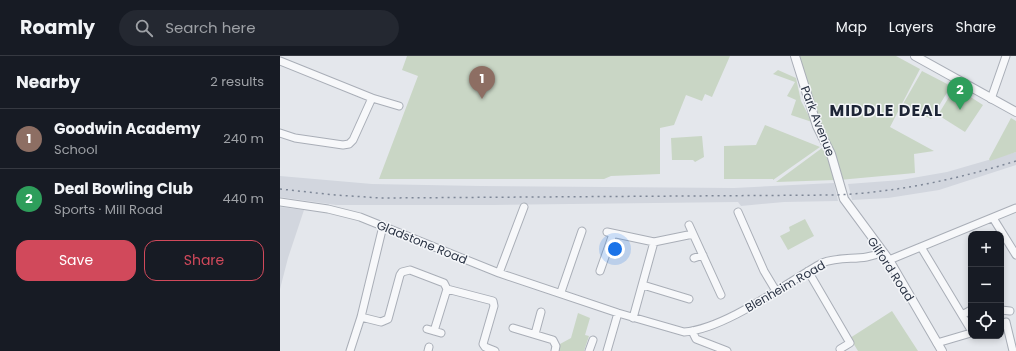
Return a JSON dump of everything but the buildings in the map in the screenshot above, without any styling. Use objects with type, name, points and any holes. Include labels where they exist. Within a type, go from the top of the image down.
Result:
[{"type":"street","name":"Park Avenue","points":[[795,56],[817,126],[831,154],[841,187]]},
{"type":"street","points":[[915,56],[1016,112]]},
{"type":"street","points":[[991,99],[1006,56]]},
{"type":"street","points":[[280,61],[372,98],[399,106]]},
{"type":"street","points":[[280,133],[295,138],[343,145],[349,144],[353,140],[372,98]]},
{"type":"street","name":"Gilford Road","points":[[841,187],[846,204],[889,260],[942,351]]},
{"type":"street","name":"Gladstone Road","points":[[280,202],[328,209],[360,217],[499,273],[561,292],[618,314],[684,332],[692,331]]},
{"type":"street","points":[[499,273],[524,208]]},
{"type":"street","points":[[889,260],[1016,208]]},
{"type":"street","points":[[738,212],[764,271],[776,291]]},
{"type":"street","points":[[993,218],[1016,255]]},
{"type":"street","points":[[350,351],[361,317],[383,226]]},
{"type":"street","points":[[689,226],[722,290]]},
{"type":"street","points":[[561,292],[582,232]]},
{"type":"street","points":[[595,261],[601,267],[610,233],[654,242],[693,234]]},
{"type":"street","points":[[633,318],[654,242]]},
{"type":"street","points":[[921,247],[968,325]]},
{"type":"street","name":"Blenheim Road","points":[[692,331],[728,318],[808,271],[833,259],[868,258],[882,252]]},
{"type":"street","points":[[694,258],[703,255]]},
{"type":"street","points":[[361,317],[380,322],[388,319],[400,275],[406,270],[444,283],[447,289],[434,331]]},
{"type":"street","points":[[808,271],[850,343],[840,349]]},
{"type":"street","points":[[643,285],[686,298],[681,304]]},
{"type":"street","points":[[447,289],[493,302],[494,306],[483,344],[485,347],[495,351]]},
{"type":"street","points":[[1004,310],[1010,311]]},
{"type":"street","points":[[536,334],[541,312]]},
{"type":"street","points":[[962,315],[968,312]]},
{"type":"street","points":[[607,351],[618,314]]},
{"type":"street","points":[[1004,323],[1006,322],[1013,351]]},
{"type":"street","points":[[513,328],[536,334],[555,342],[555,351]]},
{"type":"street","points":[[692,331],[696,339],[727,351]]},
{"type":"street","points":[[937,342],[968,334]]},
{"type":"street","points":[[589,351],[593,340]]},
{"type":"shaded area","points":[[1016,152],[1016,165],[939,190],[888,198],[852,200],[848,184],[901,180],[947,172]]},
{"type":"shaded area","points":[[280,176],[372,184],[480,186],[734,188],[834,183],[838,201],[784,202],[741,206],[738,202],[336,205],[280,197]]},
{"type":"shaded area","points":[[280,207],[304,210],[288,258],[280,289]]},
{"type":"green space","points":[[407,56],[730,56],[712,97],[705,94],[702,101],[686,95],[674,125],[660,128],[660,174],[611,176],[604,179],[379,179],[418,76],[402,70]]},
{"type":"green space","points":[[795,56],[896,56],[920,69],[890,127],[934,151],[914,154],[915,173],[839,180]]},
{"type":"green space","points":[[778,70],[796,78],[801,101],[812,122],[791,115],[796,100],[787,96],[795,82],[773,74]]},
{"type":"green space","points":[[922,71],[951,86],[931,119],[903,104]]},
{"type":"green space","points":[[955,87],[983,105],[965,132],[938,115]]},
{"type":"green space","points":[[1011,118],[1016,121],[1016,152],[990,161],[989,159]]},
{"type":"green space","points":[[765,125],[820,147],[773,180],[724,179],[724,146],[756,145]]},
{"type":"green space","points":[[702,136],[704,157],[695,162],[693,160],[672,160],[671,138]]},
{"type":"green space","points":[[822,148],[827,155],[835,180],[776,182]]},
{"type":"green space","points":[[805,219],[814,236],[788,250],[780,236],[790,231],[789,227]]},
{"type":"green space","points":[[892,311],[918,351],[858,351],[850,338]]},
{"type":"green space","points":[[578,313],[590,318],[585,335],[589,336],[584,351],[559,351],[560,344],[571,338]]},
{"type":"railway","points":[[280,189],[381,198],[837,195],[883,191],[928,184],[1016,161]]},
{"type":"place","name":"Goodwin Academy","points":[[482,99]]},
{"type":"place","name":"Deal Bowling Club","points":[[960,110]]},
{"type":"district","name":"MIDDLE DEAL","points":[[886,110]]}]
